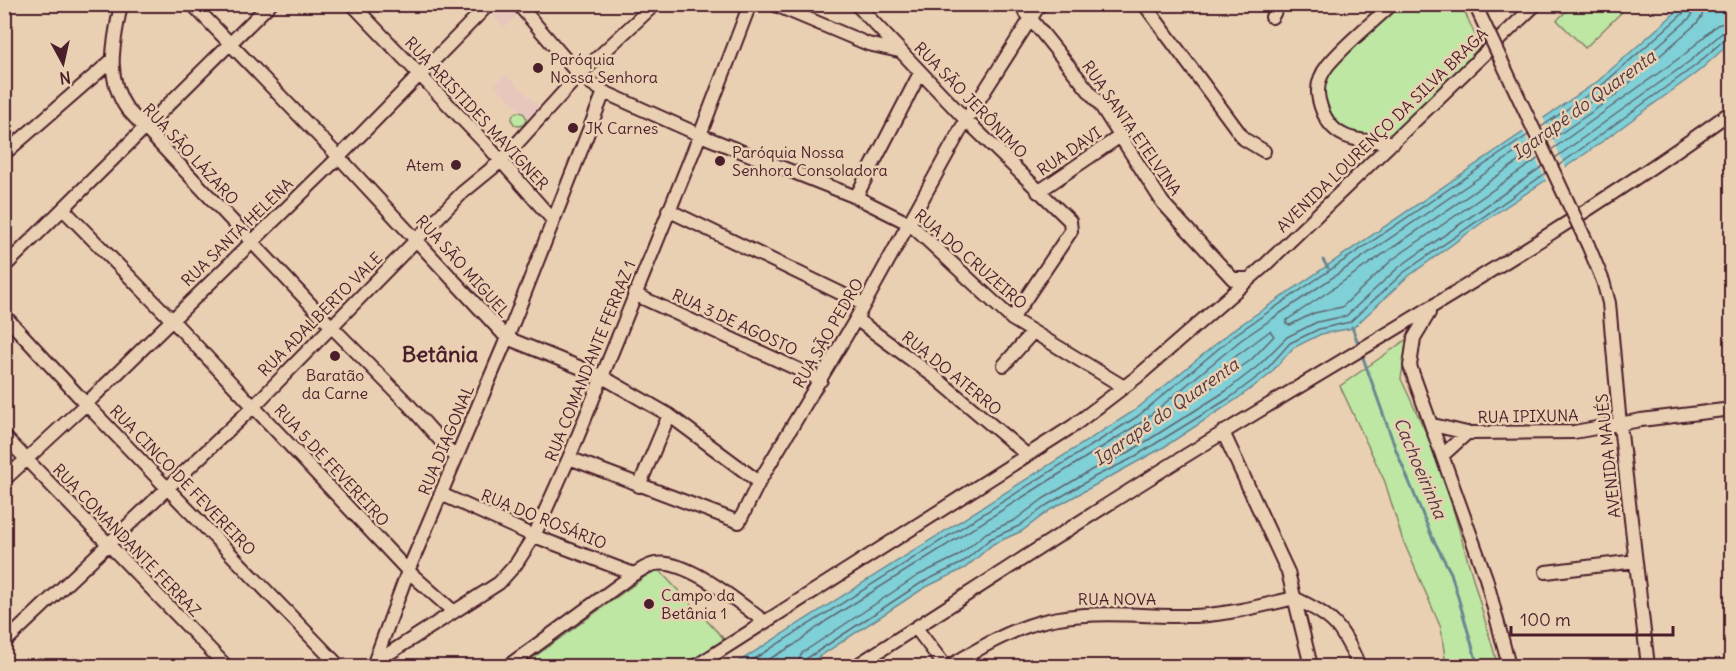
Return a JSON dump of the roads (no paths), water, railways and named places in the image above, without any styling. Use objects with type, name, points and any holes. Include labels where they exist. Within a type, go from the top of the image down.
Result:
[{"type":"street","name":"RUA SÃO LÁZARO","points":[[121,4],[111,61],[118,96],[143,129],[409,405],[455,457]]},
{"type":"street","name":"RUA SÃO MIGUEL","points":[[192,4],[418,240],[507,338],[601,376],[669,415],[759,482]]},
{"type":"street","points":[[4,267],[270,4]]},
{"type":"street","name":"RUA ARISTIDES MAVIGNER","points":[[352,4],[501,161],[552,219]]},
{"type":"street","name":"RUA SANTA HELENA","points":[[4,480],[86,404],[339,157],[489,4]]},
{"type":"street","name":"RUA DO CRUZEIRO","points":[[518,4],[579,75],[604,93],[700,135],[856,197],[910,224],[1012,319],[1124,387]]},
{"type":"street","name":"RUA ADALBERTO VALE","points":[[4,643],[254,406],[330,325],[418,240],[462,193],[501,161],[579,75],[655,4]]},
{"type":"street","name":"RUA COMANDANTE FERRAZ 1","points":[[373,665],[499,583],[516,564],[534,536],[569,458],[700,135],[750,4]]},
{"type":"street","points":[[773,4],[868,44],[899,51]]},
{"type":"street","name":"RUA SANTA ETELVINA","points":[[1019,4],[1101,106],[1164,203],[1233,279],[1250,279]]},
{"type":"street","name":"RUA SÃO PEDRO","points":[[569,458],[739,522],[759,482],[821,380],[910,224],[966,120],[1041,4]]},
{"type":"street","points":[[1144,4],[1244,139],[1264,151]]},
{"type":"street","points":[[1272,18],[1279,4]]},
{"type":"street","name":"AVENIDA LOURENÇO DA SILVA BRAGA","points":[[696,666],[1073,426],[1124,387],[1250,279],[1536,4]]},
{"type":"street","name":"RUA SÃO JERÔNIMO","points":[[859,5],[920,73],[1038,192],[1070,221],[1071,231],[1012,319]]},
{"type":"street","points":[[1392,5],[1328,65],[1320,78],[1318,94],[1323,116],[1331,128],[1346,137],[1365,141],[1394,142]]},
{"type":"street","name":"AVENIDA MAUÉS","points":[[1476,8],[1588,245],[1603,281],[1609,303],[1620,425],[1648,666]]},
{"type":"street","points":[[4,154],[111,61]]},
{"type":"street","points":[[856,197],[920,73]]},
{"type":"street","name":"RUA DIAGONAL","points":[[373,665],[408,571],[507,338],[552,219],[604,93]]},
{"type":"street","points":[[855,666],[1223,432],[1432,309],[1687,144],[1731,111]]},
{"type":"street","name":"RUA DAVI","points":[[1038,192],[1119,137]]},
{"type":"street","name":"RUA 5 DE FEVEREIRO","points":[[63,209],[254,406],[408,571],[454,612]]},
{"type":"street","points":[[668,210],[863,304]]},
{"type":"street","name":"RUA 3 DE AGOSTO","points":[[634,294],[821,380]]},
{"type":"street","points":[[1432,309],[1414,338],[1410,366],[1444,454],[1486,578],[1509,666]]},
{"type":"street","name":"RUA CINCO DE FEVEREIRO","points":[[4,315],[86,404],[339,666]]},
{"type":"street","name":"RUA DO ATERRO","points":[[856,319],[936,378],[1027,455]]},
{"type":"street","points":[[1004,365],[1032,333]]},
{"type":"street","name":"RUA IPIXUNA","points":[[1433,425],[1467,433],[1574,432],[1731,409]]},
{"type":"street","points":[[639,486],[669,415]]},
{"type":"street","points":[[1223,432],[1288,572],[1311,666]]},
{"type":"street","name":"RUA IPIXUNA","points":[[1444,454],[1467,433]]},
{"type":"street","name":"RUA COMANDANTE FERRAZ","points":[[4,436],[226,666]]},
{"type":"street","name":"RUA DO ROSÁRIO","points":[[441,494],[534,536],[634,573]]},
{"type":"street","points":[[1546,572],[1636,561]]},
{"type":"street","points":[[508,666],[634,573],[654,564],[667,563],[687,570],[765,622]]},
{"type":"street","points":[[1294,598],[1324,613],[1340,630],[1359,666]]},
{"type":"street","name":"RUA NOVA","points":[[950,666],[999,638],[1042,621],[1072,616],[1196,616],[1240,611],[1294,598]]},
{"type":"street","points":[[916,628],[945,666]]},
{"type":"water","name":"Igarapé do Quarenta","points":[[1684,5],[1731,5],[1731,42],[1699,71],[1585,154],[1483,222],[1406,278],[1353,328],[1321,334],[1293,348],[1268,376],[1164,447],[1050,510],[1022,531],[993,544],[965,568],[924,588],[805,666],[732,666],[1134,411],[1233,330],[1598,81]]},
{"type":"waterway","points":[[1323,260],[1328,268]]},
{"type":"waterway","name":"Cachoeirinha","points":[[1352,327],[1359,346]]},
{"type":"waterway","name":"Cachoeirinha","points":[[1361,352],[1396,450],[1432,537],[1451,573],[1478,666]]},
{"type":"place","name":"Paróquia Nossa Senhora","points":[[538,68]]},
{"type":"place","name":"JK Carnes","points":[[573,128]]},
{"type":"place","name":"Paróquia Nossa Senhora Consoladora","points":[[720,161]]},
{"type":"place","name":"Atem","points":[[456,165]]},
{"type":"place","name":"Baratão da Carne","points":[[335,356]]},
{"type":"place","name":"Campo da Betânia 1","points":[[649,604]]},
{"type":"district","name":"Betânia","points":[[440,354]]}]
